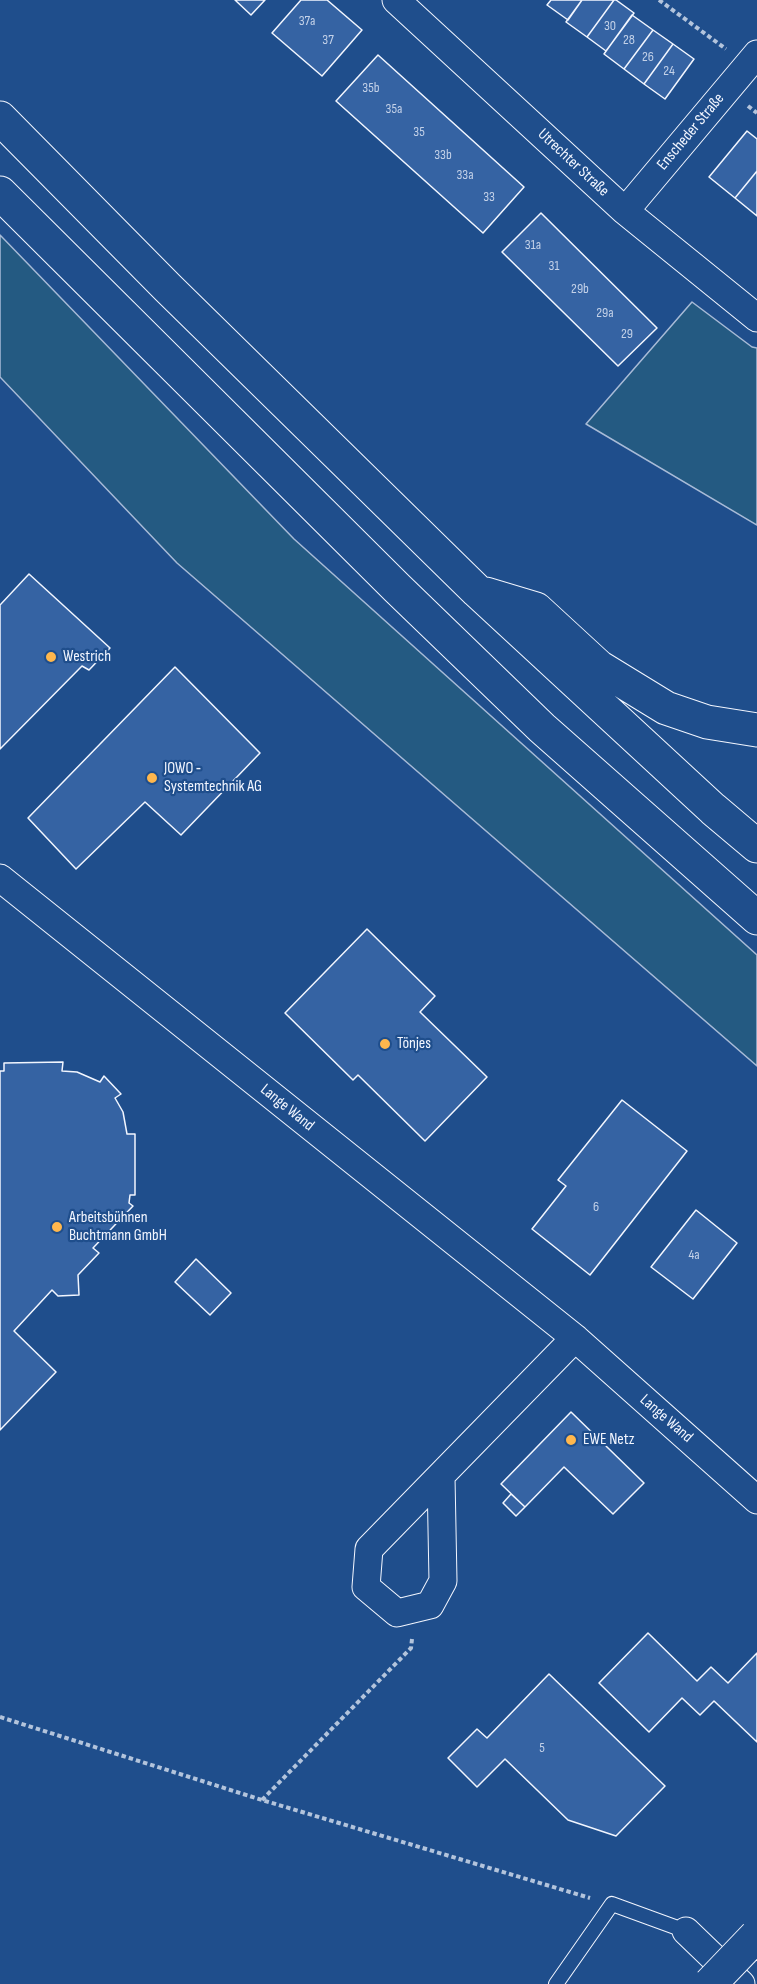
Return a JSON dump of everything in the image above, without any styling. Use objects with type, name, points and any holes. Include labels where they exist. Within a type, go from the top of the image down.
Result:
[{"type":"main road","points":[[0,118],[477,591],[713,809],[757,846]]},
{"type":"main road","points":[[0,193],[397,588],[525,711],[757,918]]},
{"type":"main road","points":[[477,591],[536,609],[599,667],[666,708],[707,722],[757,730]]},
{"type":"main road","points":[[710,1984],[756,1936]]},
{"type":"street","name":"Utrechter Straße","points":[[396,0],[625,211],[757,318]]},
{"type":"street","name":"Enscheder Straße","points":[[625,211],[752,59]]},
{"type":"street","name":"Lange Wand","points":[[0,878],[574,1338],[757,1500]]},
{"type":"street","points":[[441,1477],[443,1581],[430,1605],[397,1613],[366,1587],[369,1549],[574,1338]]},
{"type":"street","points":[[686,1931],[741,1984]]},
{"type":"lane","points":[[556,1984],[612,1904],[686,1931]]},
{"type":"path","points":[[659,0],[752,59]]},
{"type":"path","points":[[262,1800],[411,1648],[414,1609]]},
{"type":"path","points":[[0,1717],[262,1800],[612,1904]]},
{"type":"shaded area","points":[[0,235],[294,539],[757,955],[757,1066],[177,563],[0,377]]},
{"type":"shaded area","points":[[692,302],[752,347],[757,348],[757,525],[586,424]]},
{"type":"building","points":[[235,0],[265,0],[251,15]]},
{"type":"building","points":[[301,0],[327,0],[362,30],[322,76],[272,33]]},
{"type":"building","points":[[551,0],[582,0],[568,20],[547,5]]},
{"type":"building","points":[[582,0],[614,0],[587,37],[566,22]]},
{"type":"building","points":[[614,0],[634,13],[606,51],[587,37]]},
{"type":"building","points":[[632,15],[653,30],[624,69],[604,54]]},
{"type":"building","points":[[653,30],[673,44],[644,84],[624,69]]},
{"type":"building","points":[[673,44],[694,59],[665,99],[644,84]]},
{"type":"building","points":[[378,55],[524,187],[483,233],[336,101]]},
{"type":"building","points":[[747,131],[757,139],[757,171],[735,198],[709,177]]},
{"type":"building","points":[[757,171],[757,216],[735,198]]},
{"type":"building","points":[[541,213],[657,328],[618,366],[502,252]]},
{"type":"building","name":"Westrich","points":[[29,574],[110,648],[89,670],[82,666],[0,749],[0,605]]},
{"type":"building","name":"JOWO ‑ Systemtechnik AG","points":[[175,667],[260,753],[181,835],[145,802],[76,869],[28,818]]},
{"type":"building","name":"Tönjes","points":[[367,929],[435,996],[420,1012],[487,1077],[425,1141],[358,1075],[353,1080],[285,1013]]},
{"type":"building","name":"Arbeitsbühnen Buchtmann GmbH","points":[[63,1062],[62,1071],[77,1072],[100,1082],[104,1076],[121,1094],[115,1098],[123,1112],[127,1134],[135,1134],[135,1195],[130,1195],[129,1203],[133,1206],[93,1248],[99,1253],[78,1275],[79,1295],[58,1296],[52,1290],[14,1331],[56,1372],[0,1430],[0,1071],[4,1071],[4,1063]]},
{"type":"building","points":[[622,1100],[687,1151],[590,1275],[532,1229],[566,1186],[558,1180]]},
{"type":"building","points":[[696,1210],[737,1243],[693,1299],[651,1267]]},
{"type":"building","points":[[196,1259],[231,1293],[210,1315],[175,1282]]},
{"type":"building","name":"EWE Netz","points":[[571,1412],[644,1483],[613,1514],[564,1467],[525,1507],[501,1484]]},
{"type":"building","points":[[511,1494],[525,1507],[516,1516],[503,1503]]},
{"type":"building","points":[[648,1633],[697,1681],[711,1667],[728,1683],[757,1653],[757,1742],[714,1701],[700,1715],[682,1698],[649,1732],[599,1683]]},
{"type":"building","points":[[549,1674],[665,1786],[616,1836],[568,1820],[505,1759],[477,1787],[448,1758],[477,1729],[487,1738]]},
{"type":"place","name":"Westrich","points":[[51,657]]},
{"type":"place","name":"JOWO ‑ Systemtechnik AG","points":[[152,778]]},
{"type":"place","name":"Tönjes","points":[[385,1044]]},
{"type":"place","name":"Arbeitsbühnen Buchtmann GmbH","points":[[57,1227]]},
{"type":"place","name":"EWE Netz","points":[[571,1440]]}]
